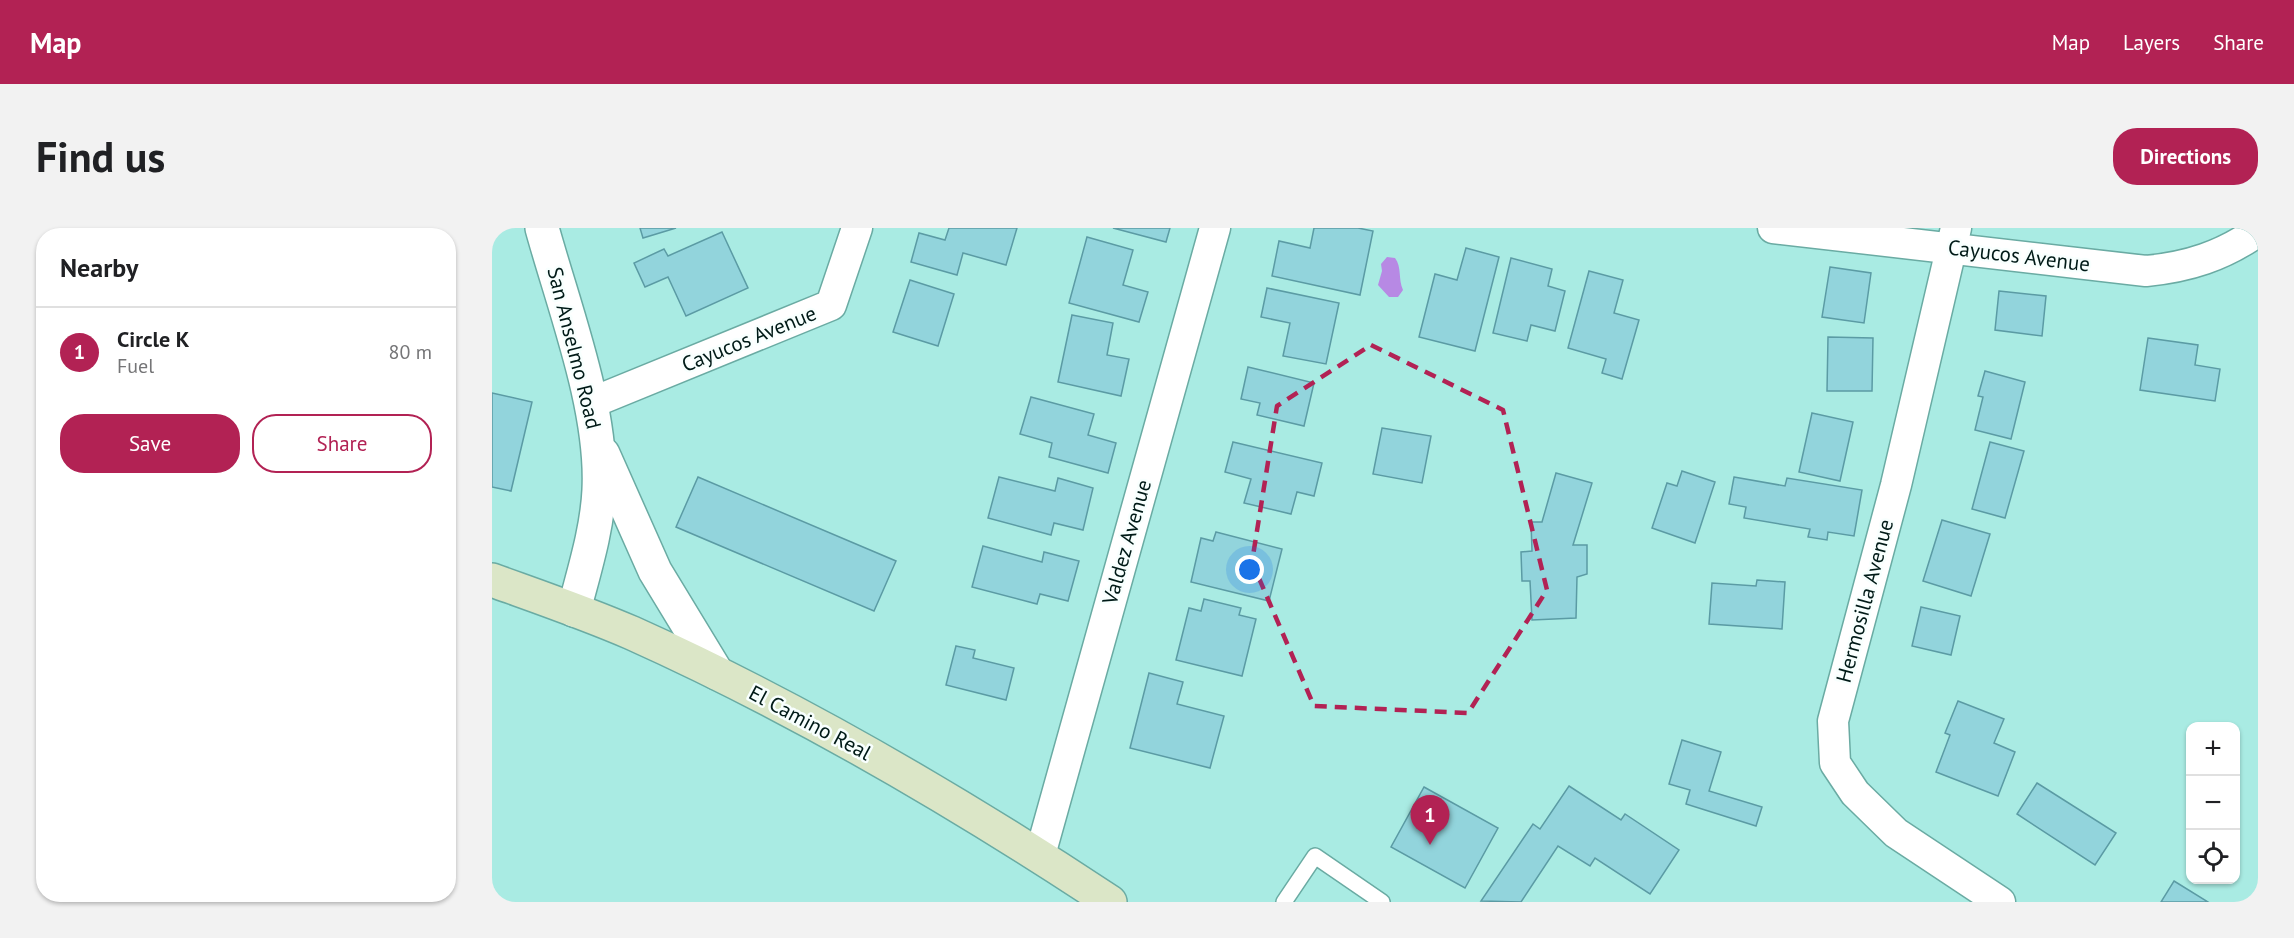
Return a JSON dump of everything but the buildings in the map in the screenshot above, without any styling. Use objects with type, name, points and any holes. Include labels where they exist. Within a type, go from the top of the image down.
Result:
[{"type":"main road","name":"El Camino Real","points":[[492,580],[574,610],[717,673],[889,764],[1040,855],[1110,902]]},
{"type":"street","name":"San Anselmo Road","points":[[542,228],[591,403],[598,444],[599,491],[592,541],[574,610]]},
{"type":"street","name":"Cayucos Avenue","points":[[591,403],[831,305],[857,228]]},
{"type":"street","name":"Valdez Avenue","points":[[1040,855],[1215,228]]},
{"type":"street","name":"Cayucos Avenue","points":[[1773,228],[1953,238],[2146,271],[2179,268],[2211,258],[2240,244],[2258,231]]},
{"type":"street","name":"Hermosilla Avenue","points":[[1953,238],[1896,485],[1833,721],[1834,763],[1855,793],[1896,833],[2000,902]]},
{"type":"street","points":[[598,444],[655,571],[717,673]]},
{"type":"lane","points":[[1284,902],[1315,856],[1382,902]]},
{"type":"highlighted area","points":[[1371,345],[1503,410],[1547,590],[1468,713],[1314,706],[1252,562],[1277,406]]},
{"type":"shaded area","points":[[1387,257],[1395,258],[1398,265],[1403,290],[1398,297],[1389,297],[1378,285],[1382,271],[1381,264]]},
{"type":"place","name":"Circle K","points":[[1430,845]]}]
